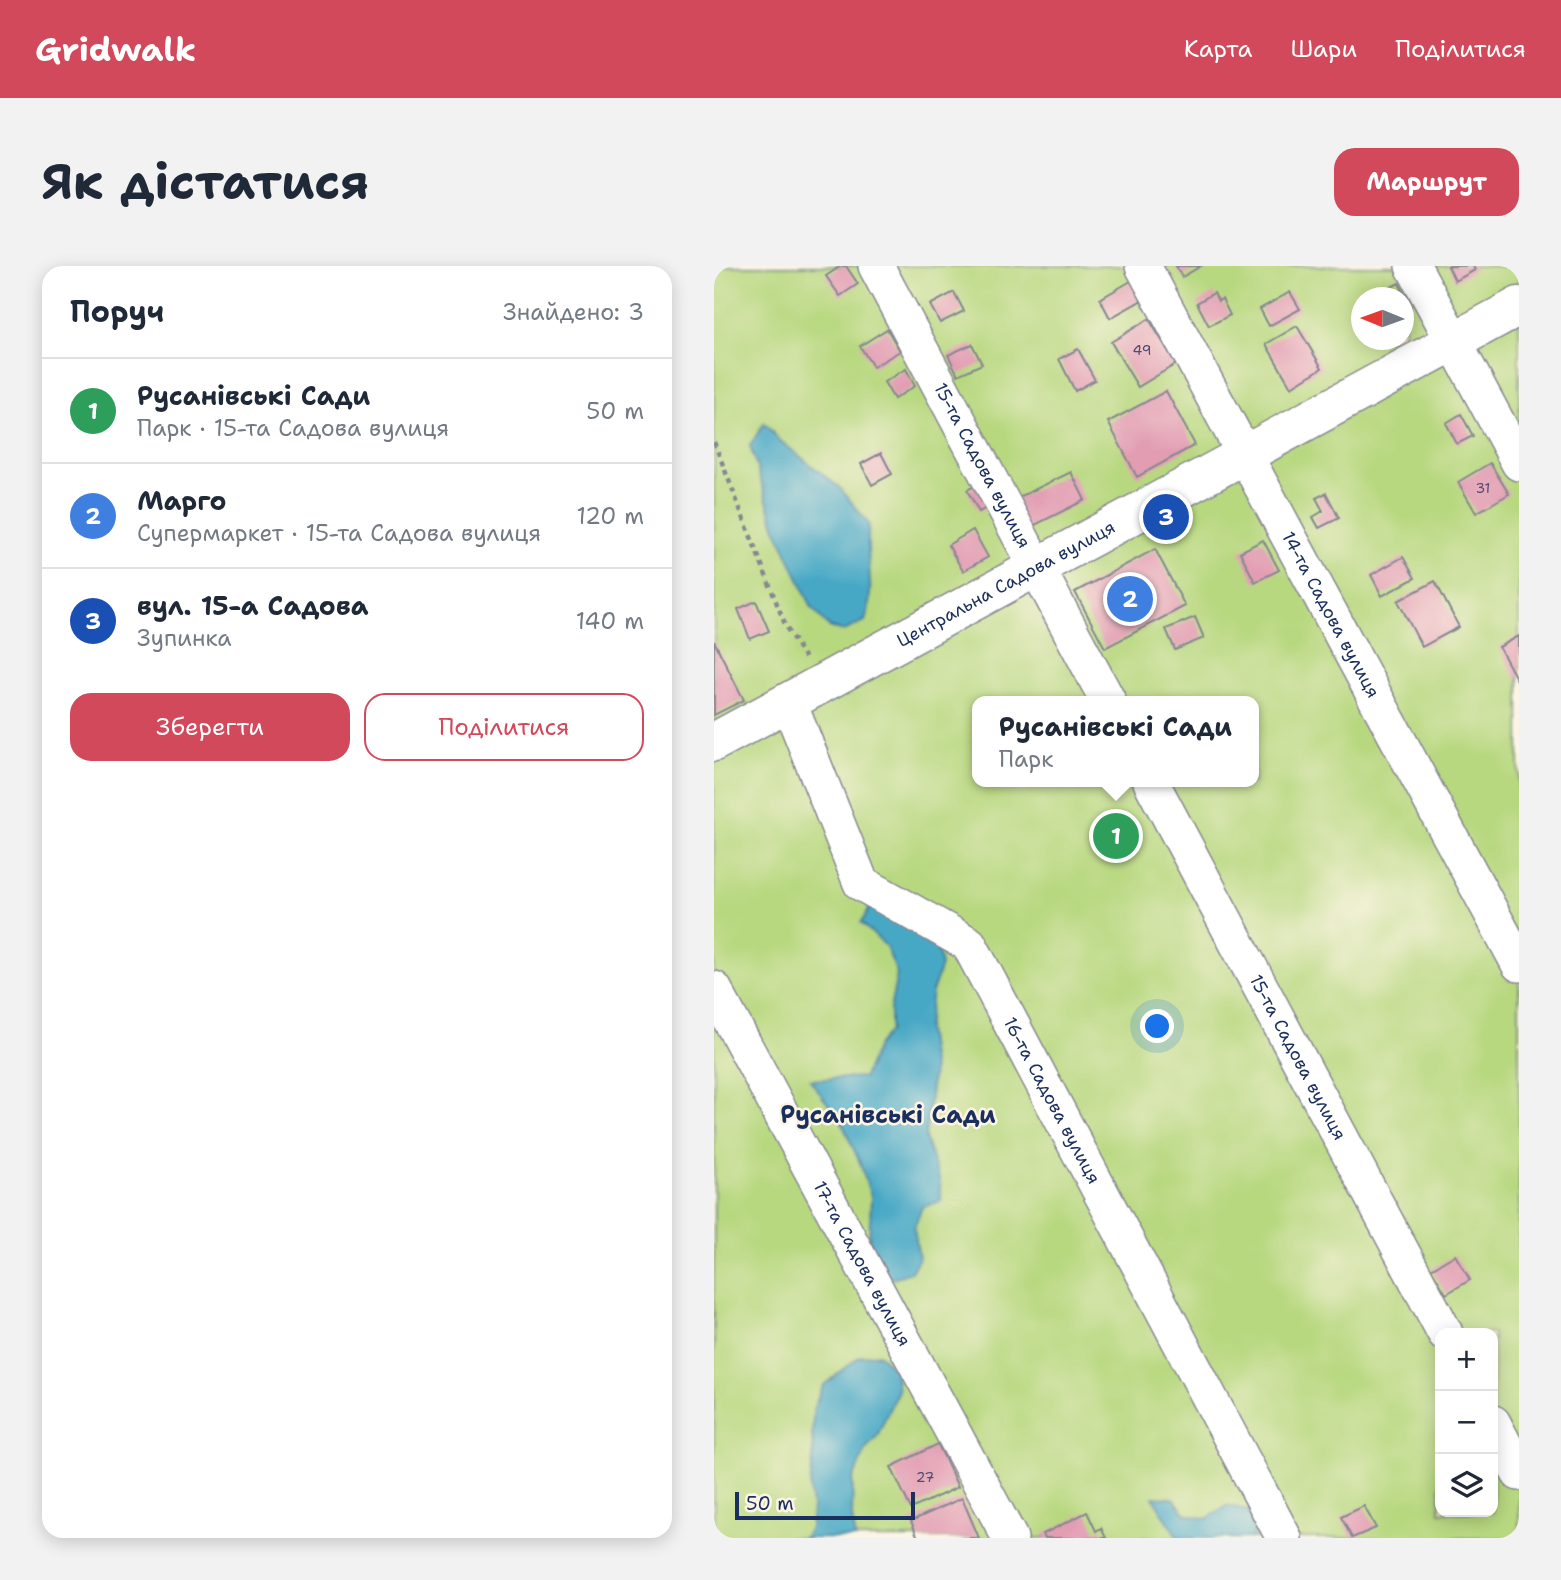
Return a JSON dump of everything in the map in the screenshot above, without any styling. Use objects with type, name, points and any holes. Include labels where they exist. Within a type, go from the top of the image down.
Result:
[{"type":"main road","name":"Центральна Садова вулиця","points":[[714,742],[1519,306]]},
{"type":"street","name":"15-та Садова вулиця","points":[[876,266],[1105,696]]},
{"type":"street","name":"14-та Садова вулиця","points":[[1143,266],[1519,964]]},
{"type":"street","points":[[1413,266],[1519,463]]},
{"type":"street","name":"16-та Садова вулиця","points":[[805,693],[861,883],[969,944],[1284,1538]]},
{"type":"street","name":"15-та Садова вулиця","points":[[1154,787],[1442,1328]]},
{"type":"street","name":"17-та Садова вулиця","points":[[714,989],[1010,1538]]},
{"type":"street","points":[[1498,1433],[1519,1473]]},
{"type":"path","points":[[714,442],[786,627],[805,693]]},
{"type":"green space","name":"Русанівські Сади","points":[[714,266],[1519,266],[1519,1538],[714,1538]]},
{"type":"water","points":[[764,423],[778,439],[840,488],[869,524],[870,596],[865,621],[844,631],[829,627],[812,608],[775,526],[750,446]]},
{"type":"water","points":[[875,899],[936,940],[941,966],[932,992],[927,1029],[933,1071],[925,1138],[940,1182],[941,1201],[922,1207],[914,1228],[919,1258],[911,1272],[887,1280],[869,1241],[871,1197],[860,1163],[842,1123],[810,1080],[864,1077],[877,1046],[890,1030],[890,1009],[897,974],[886,946],[861,923]]},
{"type":"water","points":[[879,1354],[895,1370],[898,1390],[877,1436],[865,1450],[853,1480],[852,1516],[855,1538],[804,1538],[810,1528],[812,1508],[810,1488],[814,1407],[824,1385],[860,1356]]},
{"type":"water","points":[[1153,1497],[1173,1498],[1186,1514],[1207,1519],[1228,1505],[1249,1511],[1255,1538],[1178,1538]]},
{"type":"building","points":[[841,266],[846,266],[858,284],[840,296],[826,276]]},
{"type":"building","points":[[1176,266],[1201,266],[1182,277]]},
{"type":"building","points":[[1448,266],[1473,266],[1475,270],[1455,281]]},
{"type":"building","points":[[1131,281],[1142,300],[1110,318],[1100,299]]},
{"type":"building","points":[[954,292],[964,311],[940,323],[930,305]]},
{"type":"building","points":[[1290,292],[1300,309],[1269,326],[1260,309]]},
{"type":"building","points":[[1214,293],[1218,301],[1222,299],[1230,315],[1209,326],[1197,303]]},
{"type":"building","points":[[1149,319],[1176,364],[1138,387],[1111,342]]},
{"type":"building","points":[[1297,326],[1322,368],[1291,387],[1266,344]]},
{"type":"building","points":[[887,329],[900,351],[873,367],[860,346]]},
{"type":"building","points":[[972,344],[982,364],[958,375],[948,355]]},
{"type":"building","points":[[1078,349],[1095,380],[1075,391],[1059,359]]},
{"type":"building","points":[[906,369],[915,386],[894,399],[884,382]]},
{"type":"building","points":[[1166,391],[1195,445],[1137,477],[1108,422]]},
{"type":"building","points":[[1461,414],[1473,436],[1457,444],[1446,423]]},
{"type":"building","points":[[881,453],[892,474],[872,485],[861,464]]},
{"type":"building","points":[[1490,463],[1509,494],[1476,513],[1458,482]]},
{"type":"building","points":[[1071,472],[1085,500],[1025,530],[1011,501]]},
{"type":"building","points":[[980,483],[991,505],[979,512],[967,490]]},
{"type":"building","points":[[1326,493],[1339,518],[1319,528],[1313,517],[1323,511],[1316,498]]},
{"type":"building","points":[[973,530],[988,557],[963,571],[948,545]]},
{"type":"building","points":[[1263,540],[1279,570],[1255,582],[1240,552]]},
{"type":"building","points":[[1155,549],[1185,606],[1105,648],[1075,592]]},
{"type":"building","points":[[1403,557],[1415,578],[1382,596],[1371,575]]},
{"type":"building","points":[[1435,581],[1459,627],[1422,647],[1398,601]]},
{"type":"building","points":[[756,601],[769,631],[750,639],[738,609]]},
{"type":"building","points":[[1195,617],[1204,638],[1175,650],[1166,629]]},
{"type":"building","points":[[1519,636],[1519,678],[1517,680],[1499,647]]},
{"type":"building","points":[[714,641],[744,700],[714,715]]},
{"type":"building","points":[[1455,1255],[1470,1280],[1446,1294],[1431,1269]]},
{"type":"building","points":[[938,1444],[958,1487],[911,1509],[891,1467]]},
{"type":"building","points":[[962,1498],[979,1538],[918,1538],[911,1521]]},
{"type":"building","points":[[1364,1506],[1376,1528],[1352,1538],[1341,1517]]},
{"type":"building","points":[[1087,1512],[1096,1531],[1101,1528],[1106,1538],[1045,1538],[1043,1534]]},
{"type":"place","name":"вул. 15-а Садова","points":[[1166,517]]},
{"type":"place","name":"Марго","points":[[1130,599]]},
{"type":"place","name":"Русанівські Сади","points":[[1116,836]]},
{"type":"district","name":"Русанівські Сади","points":[[888,1115]]}]
